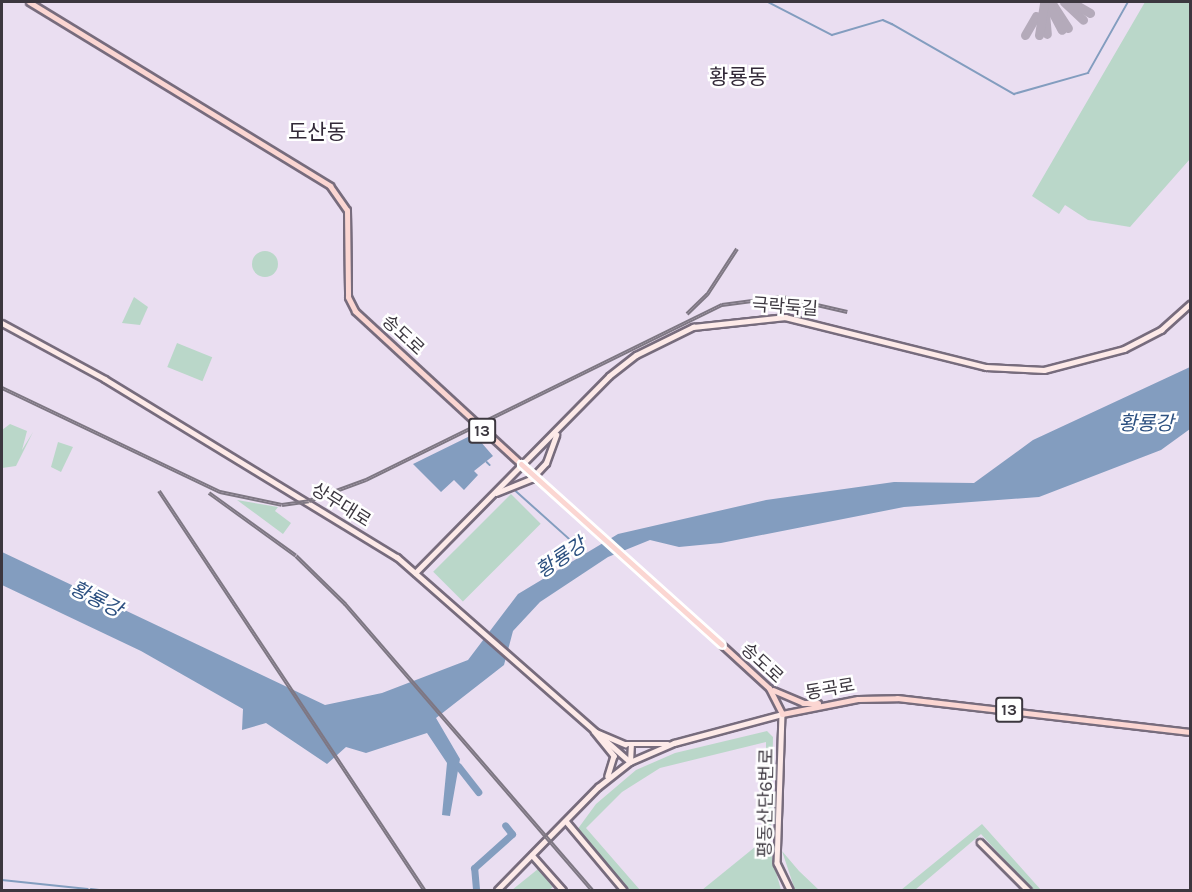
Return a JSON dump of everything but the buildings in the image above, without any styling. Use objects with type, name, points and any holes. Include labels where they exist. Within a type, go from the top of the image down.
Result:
[{"type":"main road","name":"송도로","points":[[29,2],[330,186],[347,210],[348,297],[355,311],[521,465],[769,688],[782,714]]},
{"type":"main road","name":"13","points":[[769,688],[803,703],[828,703]]},
{"type":"main road","name":"동곡로","points":[[782,714],[828,703],[897,698],[1191,732]]},
{"type":"street","name":"극락둑길","points":[[417,574],[521,465],[636,354],[665,338],[716,322],[758,316],[817,322],[986,367],[1044,370],[1124,349],[1161,330],[1191,304]]},
{"type":"street","name":"상무대로","points":[[2,323],[250,465],[417,574],[630,762]]},
{"type":"street","points":[[496,493],[520,487],[543,467],[558,431]]},
{"type":"street","name":"동곡로","points":[[496,891],[607,779],[630,762],[674,743],[782,714]]},
{"type":"street","name":"평동산단6번로","points":[[782,714],[777,863],[790,891]]},
{"type":"street","points":[[594,731],[631,745],[674,743]]},
{"type":"street","points":[[594,731],[614,756],[607,779]]},
{"type":"street","points":[[630,762],[631,745]]},
{"type":"street","points":[[566,821],[624,891]]},
{"type":"street","points":[[980,842],[1028,891]]},
{"type":"street","points":[[532,855],[563,891]]},
{"type":"green space","points":[[1145,2],[1190,2],[1190,159],[1130,227],[1088,220],[1065,205],[1059,214],[1032,196]]},
{"type":"green space","points":[[265,251],[274,255],[278,264],[274,273],[265,277],[256,273],[252,264],[256,255]]},
{"type":"green space","points":[[134,297],[148,307],[140,325],[122,323]]},
{"type":"green space","points":[[177,343],[212,357],[202,381],[167,367]]},
{"type":"green space","points":[[10,424],[27,431],[22,450],[33,432],[16,466],[2,468],[2,430]]},
{"type":"green space","points":[[58,442],[73,447],[61,472],[51,467]]},
{"type":"green space","points":[[511,494],[541,524],[463,601],[433,572]]},
{"type":"green space","points":[[237,500],[278,507],[275,511],[291,523],[283,534]]},
{"type":"green space","points":[[767,731],[773,737],[771,834],[766,839],[766,742],[660,768],[622,792],[586,828],[640,890],[628,890],[577,830],[596,804],[636,770],[675,753]]},
{"type":"green space","points":[[982,824],[1041,890],[1032,890],[981,834],[915,890],[901,890]]},
{"type":"green space","points":[[755,847],[770,850],[781,890],[702,890]]},
{"type":"green space","points":[[782,851],[799,871],[819,890],[795,890]]},
{"type":"green space","points":[[538,869],[553,887],[549,890],[512,890]]},
{"type":"water","name":"황룡강","points":[[1190,367],[1190,429],[1161,450],[1039,497],[904,507],[721,543],[679,547],[650,540],[608,557],[540,602],[513,631],[504,665],[436,718],[460,759],[450,816],[442,815],[447,763],[427,733],[366,753],[346,747],[327,764],[266,723],[242,730],[243,709],[141,651],[2,585],[2,552],[325,705],[382,693],[468,660],[518,594],[618,534],[766,500],[894,482],[974,483],[1033,440]]},
{"type":"water","points":[[474,434],[493,456],[474,471],[478,475],[464,490],[454,480],[441,492],[413,464]]},
{"type":"waterway","points":[[768,2],[832,35],[883,20],[1014,94],[1088,73],[1128,2]]},
{"type":"waterway","points":[[487,462],[490,465]]},
{"type":"waterway","points":[[516,491],[585,553]]},
{"type":"waterway","points":[[458,766],[478,792]]},
{"type":"waterway","points":[[476,889],[474,868],[512,834],[505,825]]},
{"type":"waterway","points":[[2,880],[88,889]]},
{"type":"waterway","points":[[91,889],[99,890]]},
{"type":"taxiway","points":[[1039,35],[1044,2]]},
{"type":"taxiway","points":[[1051,2],[1068,28]]},
{"type":"taxiway","points":[[1064,2],[1083,20]]},
{"type":"taxiway","points":[[1071,2],[1090,13]]},
{"type":"taxiway","points":[[1049,6],[1062,30]]},
{"type":"taxiway","points":[[1045,13],[1047,34]]},
{"type":"taxiway","points":[[1025,35],[1036,16]]},
{"type":"railway","points":[[687,314],[707,295],[737,249]]},
{"type":"railway","points":[[2,388],[220,492],[282,505],[309,501],[366,480],[722,305],[782,297],[847,312]]},
{"type":"railway","points":[[159,491],[424,890]]},
{"type":"railway","points":[[209,493],[296,556],[345,604],[592,890]]},
{"type":"district","name":"황룡동","points":[[738,77]]},
{"type":"district","name":"도산동","points":[[317,132]]}]
